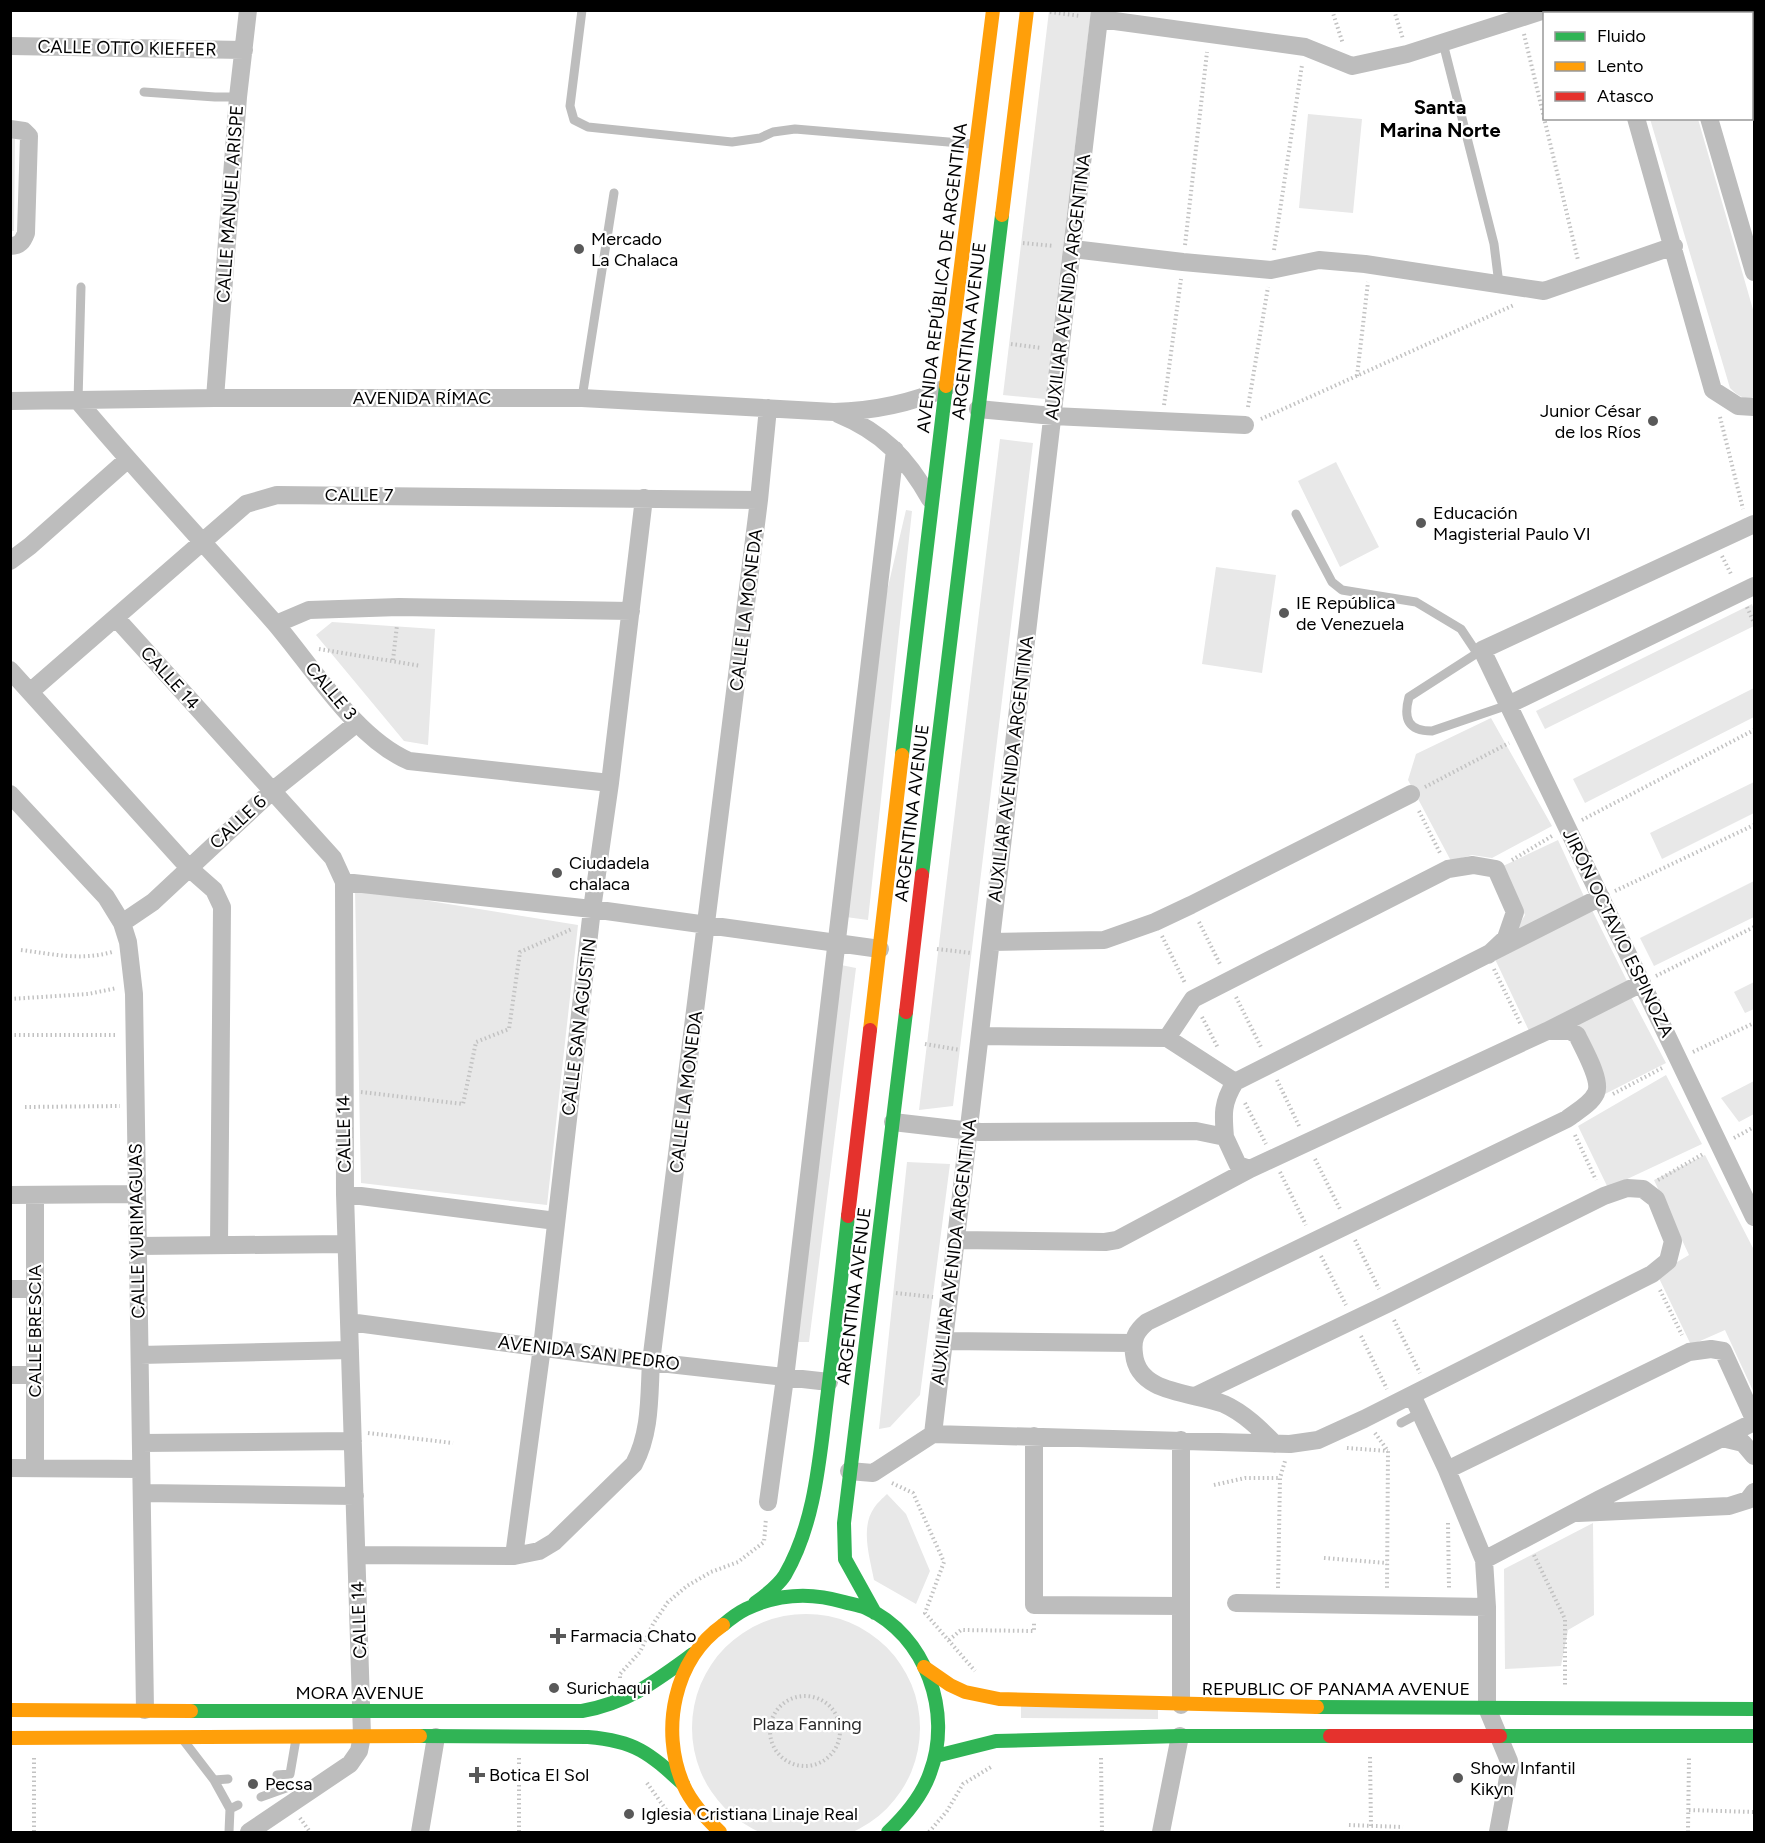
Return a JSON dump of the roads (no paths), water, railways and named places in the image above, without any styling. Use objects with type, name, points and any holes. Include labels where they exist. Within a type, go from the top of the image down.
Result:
[{"type":"main road","points":[[977,144],[993,10]]},
{"type":"main road","name":"ARGENTINA AVENUE","points":[[875,1613],[845,1559],[844,1523],[1027,10]]},
{"type":"main road","name":"AVENIDA REPÚBLICA DE ARGENTINA","points":[[931,502],[977,144]]},
{"type":"main road","name":"ARGENTINA AVENUE","points":[[755,1603],[784,1577],[810,1514],[829,1382],[931,502]]},
{"type":"main road","points":[[720,1833],[699,1811],[683,1784],[674,1752],[671,1718],[682,1674],[693,1654],[717,1627],[731,1616],[755,1603],[786,1595],[817,1594],[847,1600],[875,1613],[901,1634],[912,1646],[924,1666],[933,1688],[938,1710],[939,1733],[936,1756],[925,1788],[906,1817],[888,1833]]},
{"type":"main road","name":"MORA AVENUE","points":[[10,1710],[582,1711],[604,1708],[638,1694],[693,1654]]},
{"type":"main road","name":"REPUBLIC OF PANAMA AVENUE","points":[[924,1666],[950,1685],[965,1692],[999,1699],[1181,1705],[1755,1709]]},
{"type":"main road","points":[[936,1756],[996,1741],[1180,1736],[1755,1736]]},
{"type":"main road","points":[[10,1738],[588,1737],[623,1741],[642,1750],[660,1762],[683,1784]]},
{"type":"street","name":"CALLE MANUEL ARISPE","points":[[215,398],[238,97],[248,10]]},
{"type":"street","points":[[1100,15],[1209,34],[1305,47],[1352,66],[1407,54],[1545,10]]},
{"type":"street","name":"AUXILIAR AVENIDA ARGENTINA","points":[[933,1434],[1100,15]]},
{"type":"street","name":"CALLE OTTO KIEFFER","points":[[10,46],[243,50]]},
{"type":"street","points":[[1637,120],[1713,390],[1738,406],[1755,407]]},
{"type":"street","points":[[1710,120],[1755,272]]},
{"type":"street","points":[[10,129],[24,131],[29,136],[26,233],[23,242],[13,246]]},
{"type":"street","points":[[1073,249],[1271,270],[1319,260],[1371,264],[1545,291],[1674,246]]},
{"type":"street","name":"AVENIDA RÍMAC","points":[[10,401],[215,398],[582,399],[834,412],[892,407],[946,388]]},
{"type":"street","name":"CALLE 3","points":[[78,401],[127,460],[276,624],[357,723],[393,755],[409,761],[610,783]]},
{"type":"street","name":"CALLE LA MONEDA","points":[[357,1556],[514,1556],[539,1551],[554,1542],[634,1464],[643,1448],[647,1428],[651,1362],[707,926],[759,500],[768,408]]},
{"type":"street","points":[[978,409],[1053,416],[1245,425]]},
{"type":"street","name":"AVENIDA RÍMAC","points":[[834,412],[856,421],[877,434],[895,450],[916,474],[931,502]]},
{"type":"street","points":[[768,1502],[785,1378],[895,450]]},
{"type":"street","points":[[10,561],[127,460]]},
{"type":"street","name":"CALLE 7","points":[[31,691],[246,504],[278,495],[759,500]]},
{"type":"street","name":"CALLE SAN AGUSTIN","points":[[514,1556],[542,1347],[592,915],[644,498]]},
{"type":"street","points":[[1480,652],[1751,525]]},
{"type":"street","points":[[1508,705],[1755,586]]},
{"type":"street","points":[[276,624],[309,610],[399,607],[631,611]]},
{"type":"street","name":"CALLE 14","points":[[116,618],[333,858],[344,882],[343,1089],[346,1244],[362,1736]]},
{"type":"street","name":"JIRÓN OCTAVIO ESPINOZA","points":[[1480,652],[1508,705],[1755,1217]]},
{"type":"street","points":[[10,670],[189,868],[214,891],[222,907],[219,1245]]},
{"type":"street","name":"CALLE 6","points":[[122,923],[153,902],[272,791],[357,723]]},
{"type":"street","points":[[991,942],[1104,940],[1155,922],[1191,905],[1411,794]]},
{"type":"street","name":"CALLE YURIMAGUAS","points":[[12,802],[106,897],[122,923],[128,947],[133,986],[145,1710]]},
{"type":"street","points":[[1167,1038],[1193,999],[1448,869],[1473,865],[1496,869],[1515,912],[1506,938],[1488,955]]},
{"type":"street","points":[[344,882],[592,915],[707,926],[880,949]]},
{"type":"street","points":[[1250,1169],[1238,1165],[1225,1137],[1224,1105],[1235,1082],[1601,897]]},
{"type":"street","points":[[957,1240],[1105,1242],[1117,1240],[1250,1169],[1548,1031],[1642,983]]},
{"type":"street","points":[[1282,1444],[1225,1405],[1154,1384],[1140,1373],[1134,1357],[1133,1343],[1137,1331],[1147,1322],[1567,1119],[1590,1101],[1596,1093],[1598,1082],[1577,1035],[1570,1031],[1548,1031]]},
{"type":"street","points":[[979,1044],[1167,1038],[1235,1082]]},
{"type":"street","points":[[893,1122],[969,1131],[1196,1131],[1225,1137]]},
{"type":"street","points":[[849,1471],[873,1473],[933,1434],[1282,1444],[1318,1440],[1652,1274],[1668,1261],[1673,1241],[1656,1198],[1643,1189],[1627,1188],[1604,1196],[1197,1395]]},
{"type":"street","name":"CALLE BRESCIA","points":[[35,1194],[35,1468]]},
{"type":"street","points":[[10,1195],[137,1194]]},
{"type":"street","points":[[345,1194],[556,1221]]},
{"type":"street","points":[[138,1246],[346,1244]]},
{"type":"street","points":[[10,1289],[35,1289]]},
{"type":"street","name":"AVENIDA SAN PEDRO","points":[[349,1322],[651,1362],[829,1382]]},
{"type":"street","points":[[944,1341],[1133,1343]]},
{"type":"street","points":[[1447,1470],[1689,1352],[1711,1348],[1722,1351],[1755,1420],[1484,1560]]},
{"type":"street","points":[[140,1355],[350,1350]]},
{"type":"street","points":[[10,1375],[35,1375]]},
{"type":"street","points":[[1412,1395],[1447,1470],[1484,1560],[1487,1607],[1487,1708],[1510,1767],[1498,1833]]},
{"type":"street","points":[[141,1443],[353,1436]]},
{"type":"street","points":[[1034,1436],[1034,1605],[1181,1606]]},
{"type":"street","points":[[1722,1438],[1743,1443],[1755,1456]]},
{"type":"street","points":[[1181,1440],[1181,1705]]},
{"type":"street","points":[[10,1468],[141,1468]]},
{"type":"street","points":[[1574,1513],[1729,1506],[1748,1500],[1755,1492]]},
{"type":"street","points":[[142,1493],[355,1496]]},
{"type":"street","points":[[1236,1603],[1487,1607]]},
{"type":"street","points":[[249,1833],[294,1793],[350,1764],[359,1751],[362,1736]]},
{"type":"street","points":[[1161,1833],[1180,1736]]},
{"type":"street","points":[[420,1833],[436,1737]]},
{"type":"lane","points":[[582,10],[570,106],[574,120],[588,127],[732,142],[795,129],[977,144]]},
{"type":"lane","points":[[1443,43],[1494,244],[1499,284]]},
{"type":"lane","points":[[144,92],[238,97]]},
{"type":"lane","points":[[582,399],[614,193]]},
{"type":"lane","points":[[78,401],[81,287]]},
{"type":"lane","points":[[1296,514],[1332,582],[1342,590],[1416,602],[1461,629],[1480,652],[1408,697],[1405,711],[1410,724],[1420,731],[1432,731],[1508,705]]},
{"type":"lane","points":[[1401,1423],[1420,1413]]},
{"type":"lane","points":[[181,1737],[234,1807],[229,1833]]},
{"type":"lane","points":[[261,1797],[294,1793],[290,1774],[296,1737]]},
{"type":"lane","points":[[277,1775],[290,1774]]},
{"type":"lane","points":[[214,1780],[228,1779]]},
{"type":"place","name":"Mercado La Chalaca","points":[[579,249]]},
{"type":"place","name":"Junior César de los Ríos","points":[[1653,421]]},
{"type":"place","name":"Educación Magisterial Paulo VI","points":[[1421,523]]},
{"type":"place","name":"IE República de Venezuela","points":[[1284,613]]},
{"type":"place","name":"Ciudadela chalaca","points":[[557,873]]},
{"type":"place","name":"Farmacia Chato","points":[[558,1636]]},
{"type":"place","name":"Surichaqui","points":[[554,1688]]},
{"type":"place","name":"Botica El Sol","points":[[477,1775]]},
{"type":"place","name":"Show Infantil Kikyn","points":[[1458,1778]]},
{"type":"place","name":"Pecsa","points":[[253,1784]]},
{"type":"place","name":"Iglesia Cristiana Linaje Real","points":[[629,1814]]},
{"type":"district","name":"Santa Marina Norte","points":[[1440,118]]},
{"type":"park label","name":"Plaza Fanning","points":[[807,1724]]}]
